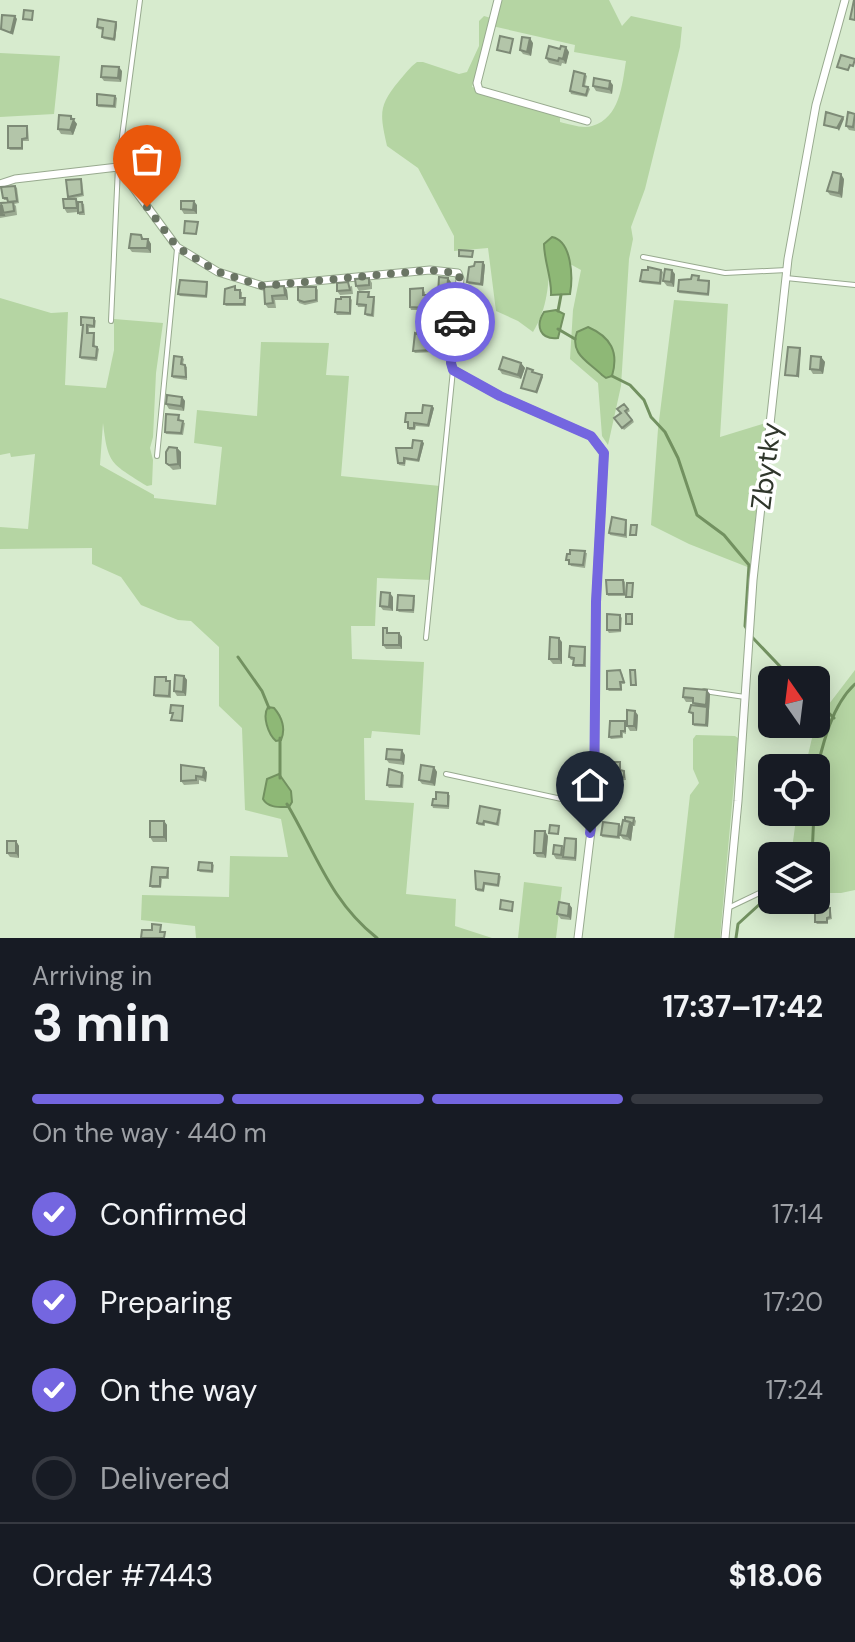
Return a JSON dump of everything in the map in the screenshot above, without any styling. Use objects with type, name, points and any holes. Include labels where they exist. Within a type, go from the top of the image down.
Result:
[{"type":"street","points":[[498,0],[477,83],[479,90],[587,121]]},
{"type":"street","name":"Zbytky","points":[[725,938],[753,580],[787,274],[816,105],[845,0]]},
{"type":"street","points":[[0,184],[15,179],[118,167],[177,247],[218,272],[263,286],[430,270],[458,273],[453,370],[500,396],[591,436],[604,453],[596,602],[594,806],[578,938]]},
{"type":"lane","points":[[111,321],[118,167],[140,0]]},
{"type":"lane","points":[[157,456],[177,247]]},
{"type":"lane","points":[[643,257],[725,273],[787,274],[855,285]]},
{"type":"lane","points":[[426,638],[453,370]]},
{"type":"lane","points":[[699,690],[745,697]]},
{"type":"lane","points":[[446,774],[594,806]]},
{"type":"lane","points":[[728,908],[758,894]]},
{"type":"shaded area","points":[[495,0],[609,0],[622,26],[631,16],[682,27],[680,47],[645,189],[631,227],[633,239],[621,386],[608,445],[602,436],[598,383],[570,359],[573,310],[581,270],[550,253],[545,304],[533,332],[496,311],[488,248],[454,251],[454,236],[418,168],[387,146],[382,111],[387,97],[399,81],[417,62],[459,74],[467,72],[479,46],[479,21],[484,16],[491,18]],"holes":[[[492,26],[575,45],[574,52],[626,61],[614,108],[609,116],[592,126],[580,127],[560,122],[560,115],[472,87]]]},
{"type":"shaded area","points":[[0,53],[60,56],[54,114],[0,117]]},
{"type":"shaded area","points":[[552,237],[564,245],[567,252],[571,270],[570,294],[551,295],[544,244]]},
{"type":"shaded area","points":[[0,298],[51,313],[68,312],[65,385],[106,388],[114,350],[114,319],[163,323],[150,448],[152,485],[147,486],[113,462],[103,423],[100,465],[154,495],[154,498],[216,505],[222,447],[194,443],[197,410],[257,416],[261,342],[329,343],[326,375],[349,376],[341,476],[440,486],[431,580],[377,578],[375,626],[351,626],[352,659],[424,662],[420,735],[372,731],[371,738],[364,738],[365,800],[414,803],[406,894],[456,899],[455,926],[492,938],[196,938],[195,926],[141,920],[142,895],[229,897],[230,856],[288,857],[281,819],[245,810],[242,728],[219,706],[219,647],[191,621],[178,620],[141,605],[121,577],[92,564],[92,548],[0,549],[0,527],[28,529],[35,454],[0,455]]},
{"type":"shaded area","points":[[674,300],[728,304],[720,437],[766,423],[750,568],[651,525],[658,429]]},
{"type":"shaded area","points":[[556,310],[564,314],[558,338],[547,337],[541,331],[540,322],[544,312]]},
{"type":"shaded area","points":[[588,327],[611,346],[614,353],[612,376],[606,378],[578,352],[577,332]]},
{"type":"shaded area","points":[[855,670],[855,890],[841,893],[830,893],[830,842],[793,842],[795,826],[830,826],[830,754],[808,754],[812,738],[830,738],[830,703]]},
{"type":"shaded area","points":[[268,707],[274,708],[281,719],[281,740],[276,741],[268,730]]},
{"type":"shaded area","points":[[696,735],[738,738],[720,938],[674,938],[690,795],[699,783],[693,769],[693,739]]},
{"type":"shaded area","points":[[279,774],[291,791],[289,807],[271,805],[263,799],[267,779]]},
{"type":"shaded area","points":[[524,882],[562,887],[556,938],[518,938]]},
{"type":"building","points":[[855,0],[855,20],[850,19]]},
{"type":"building","points":[[24,10],[33,11],[32,20],[23,19]]},
{"type":"building","points":[[2,15],[15,16],[11,33],[1,29]]},
{"type":"building","points":[[98,19],[116,22],[114,39],[102,37],[103,28],[97,27]]},
{"type":"building","points":[[500,36],[513,39],[510,53],[497,50]]},
{"type":"building","points":[[522,37],[530,38],[527,52],[520,50]]},
{"type":"building","points":[[549,46],[566,47],[563,59],[546,58]]},
{"type":"building","points":[[841,55],[855,59],[848,70],[837,67]]},
{"type":"building","points":[[102,66],[119,67],[118,78],[101,77]]},
{"type":"building","points":[[574,71],[585,74],[583,86],[588,87],[586,95],[570,91]]},
{"type":"building","points":[[594,78],[610,81],[609,89],[593,86]]},
{"type":"building","points":[[97,94],[115,96],[114,106],[97,105]]},
{"type":"building","points":[[826,112],[843,117],[837,128],[824,125]]},
{"type":"building","points":[[848,112],[855,114],[853,127],[846,126]]},
{"type":"building","points":[[59,115],[74,119],[70,130],[58,129]]},
{"type":"building","points":[[8,126],[27,126],[27,138],[22,139],[22,148],[8,148]]},
{"type":"building","points":[[833,172],[841,174],[839,193],[827,191]]},
{"type":"building","points":[[81,179],[82,194],[68,197],[66,180]]},
{"type":"building","points":[[15,186],[17,201],[8,202],[7,198],[3,198],[1,187]]},
{"type":"building","points":[[63,199],[76,199],[77,208],[64,208]]},
{"type":"building","points":[[181,201],[194,201],[193,210],[181,209]]},
{"type":"building","points":[[13,202],[14,211],[2,213],[1,203]]},
{"type":"building","points":[[78,202],[82,202],[83,212],[78,213]]},
{"type":"building","points":[[185,221],[198,222],[196,234],[184,233]]},
{"type":"building","points":[[131,234],[148,239],[147,248],[129,248]]},
{"type":"building","points":[[459,250],[473,251],[472,257],[459,256]]},
{"type":"building","points":[[475,262],[483,262],[481,284],[467,282],[469,267],[474,266]]},
{"type":"building","points":[[648,267],[661,270],[660,283],[640,281],[642,270],[648,270]]},
{"type":"building","points":[[665,269],[672,270],[671,282],[663,281]]},
{"type":"building","points":[[692,275],[699,276],[698,280],[709,281],[708,294],[678,291],[679,280],[691,279]]},
{"type":"building","points":[[439,277],[448,278],[447,295],[438,294]]},
{"type":"building","points":[[369,278],[369,285],[356,286],[355,279]]},
{"type":"building","points":[[180,280],[207,282],[206,296],[178,294]]},
{"type":"building","points":[[348,282],[350,290],[337,291],[337,283]]},
{"type":"building","points":[[235,286],[235,290],[240,290],[240,298],[245,298],[244,304],[224,304],[225,289]]},
{"type":"building","points":[[284,286],[285,295],[272,296],[273,303],[265,304],[264,287]]},
{"type":"building","points":[[298,287],[316,287],[316,300],[298,300]]},
{"type":"building","points":[[423,288],[423,295],[427,295],[426,308],[410,307],[410,289]]},
{"type":"building","points":[[358,292],[369,292],[368,297],[374,297],[372,315],[365,314],[366,305],[357,304]]},
{"type":"building","points":[[350,297],[350,313],[335,312],[336,299]]},
{"type":"building","points":[[81,317],[94,318],[94,326],[87,325],[87,333],[94,333],[96,358],[80,357]]},
{"type":"building","points":[[418,321],[432,322],[428,334],[433,335],[432,350],[413,351]]},
{"type":"building","points":[[788,347],[800,348],[797,376],[785,375]]},
{"type":"building","points":[[174,356],[182,357],[186,377],[172,376]]},
{"type":"building","points":[[811,356],[821,357],[820,370],[810,369]]},
{"type":"building","points":[[503,357],[521,363],[518,375],[499,369]]},
{"type":"building","points":[[527,368],[542,375],[536,392],[521,388]]},
{"type":"building","points":[[167,395],[182,397],[181,406],[166,404]]},
{"type":"building","points":[[624,404],[632,420],[622,428],[614,418],[621,413],[617,409]]},
{"type":"building","points":[[423,405],[432,406],[428,425],[414,423],[414,428],[408,428],[406,413],[422,413]]},
{"type":"building","points":[[166,414],[179,415],[178,420],[183,421],[181,433],[165,432]]},
{"type":"building","points":[[413,440],[422,441],[418,460],[404,458],[404,463],[398,463],[396,448],[412,448]]},
{"type":"building","points":[[169,447],[177,448],[178,464],[166,463]]},
{"type":"building","points":[[612,517],[626,520],[625,535],[609,533]]},
{"type":"building","points":[[631,525],[637,525],[636,535],[630,535]]},
{"type":"building","points":[[570,550],[585,551],[583,565],[569,564],[566,560]]},
{"type":"building","points":[[606,580],[623,580],[624,594],[607,594]]},
{"type":"building","points":[[627,583],[633,583],[632,597],[626,597]]},
{"type":"building","points":[[381,592],[390,593],[389,607],[380,606]]},
{"type":"building","points":[[398,595],[414,596],[413,610],[397,610]]},
{"type":"building","points":[[607,614],[620,615],[620,630],[607,630]]},
{"type":"building","points":[[626,614],[632,614],[632,624],[626,624]]},
{"type":"building","points":[[383,628],[387,628],[387,633],[399,633],[399,645],[383,645]]},
{"type":"building","points":[[550,637],[559,638],[559,659],[549,659]]},
{"type":"building","points":[[570,646],[585,647],[584,665],[573,665],[574,658],[569,657]]},
{"type":"building","points":[[620,670],[624,682],[620,682],[621,689],[607,689],[607,671]]},
{"type":"building","points":[[630,670],[635,670],[636,685],[631,685]]},
{"type":"building","points":[[175,675],[184,676],[183,692],[174,691]]},
{"type":"building","points":[[155,677],[166,677],[166,681],[170,681],[169,696],[154,695]]},
{"type":"building","points":[[684,688],[707,690],[706,705],[683,697]]},
{"type":"building","points":[[171,705],[183,706],[182,721],[171,720]]},
{"type":"building","points":[[691,705],[707,707],[706,725],[693,724],[693,713],[689,712]]},
{"type":"building","points":[[627,710],[635,711],[634,726],[627,726]]},
{"type":"building","points":[[610,721],[625,721],[625,731],[621,731],[621,736],[609,737]]},
{"type":"building","points":[[387,749],[402,750],[401,760],[386,759]]},
{"type":"building","points":[[605,762],[620,762],[624,777],[605,779]]},
{"type":"building","points":[[181,765],[204,768],[203,777],[181,781]]},
{"type":"building","points":[[421,765],[434,767],[431,782],[419,780]]},
{"type":"building","points":[[389,769],[402,773],[401,786],[387,785]]},
{"type":"building","points":[[436,792],[448,793],[448,806],[432,805]]},
{"type":"building","points":[[480,806],[500,810],[497,824],[477,823]]},
{"type":"building","points":[[623,820],[630,822],[627,836],[620,835]]},
{"type":"building","points":[[150,821],[164,821],[164,837],[150,837]]},
{"type":"building","points":[[603,822],[619,824],[618,837],[601,835]]},
{"type":"building","points":[[550,825],[559,826],[558,834],[549,833]]},
{"type":"building","points":[[535,831],[545,831],[543,853],[534,853]]},
{"type":"building","points":[[565,838],[576,839],[575,858],[563,857]]},
{"type":"building","points":[[7,841],[16,841],[16,853],[7,853]]},
{"type":"building","points":[[554,845],[562,846],[561,855],[553,854]]},
{"type":"building","points":[[199,862],[212,863],[212,871],[198,870]]},
{"type":"building","points":[[152,867],[168,868],[167,877],[160,877],[160,886],[150,886]]},
{"type":"building","points":[[475,871],[499,874],[498,885],[484,883],[483,890],[476,889]]},
{"type":"building","points":[[501,900],[513,902],[512,911],[500,909]]},
{"type":"building","points":[[559,902],[569,904],[568,916],[557,914]]},
{"type":"building","points":[[815,914],[830,914],[827,922],[815,922]]},
{"type":"building","points":[[152,924],[161,925],[160,932],[165,932],[164,938],[141,938],[142,930],[152,930]]},
{"type":"waterway","points":[[558,311],[561,295]]},
{"type":"waterway","points":[[558,329],[575,339]]},
{"type":"waterway","points":[[612,376],[630,385],[665,432],[678,458],[697,515],[724,535],[749,565],[745,626],[748,631]]},
{"type":"waterway","points":[[752,637],[780,666]]},
{"type":"waterway","points":[[238,657],[262,691],[269,708]]},
{"type":"waterway","points":[[821,754],[834,713],[855,684]]},
{"type":"waterway","points":[[830,714],[834,718]]},
{"type":"waterway","points":[[280,738],[280,778]]},
{"type":"waterway","points":[[287,804],[325,876],[347,908],[377,938]]},
{"type":"waterway","points":[[813,826],[813,842]]},
{"type":"waterway","points":[[736,938],[738,924],[758,906]]},
{"type":"way so far","points":[[147,207],[177,247],[218,272],[263,286],[430,270],[458,273],[455,322]]},
{"type":"route","points":[[455,322],[453,370],[500,396],[591,436],[604,453],[596,602],[594,806],[590,833]]}]
